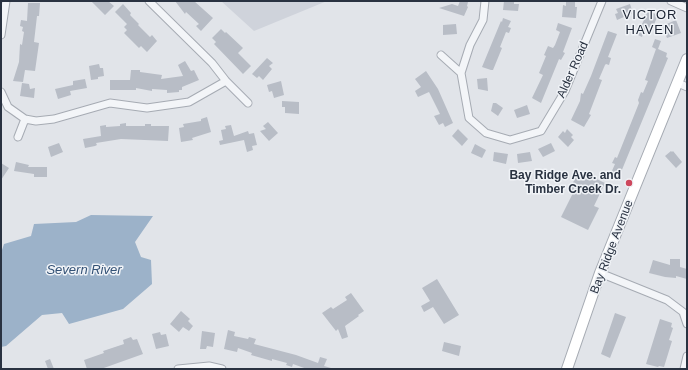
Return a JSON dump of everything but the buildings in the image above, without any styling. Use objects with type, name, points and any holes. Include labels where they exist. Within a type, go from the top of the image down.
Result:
[{"type":"main road","name":"Bay Ridge Avenue","points":[[567,369],[600,274],[682,85],[687,59]]},
{"type":"street","points":[[1,35],[6,1]]},
{"type":"street","points":[[149,1],[212,63],[226,81],[248,103]]},
{"type":"street","points":[[440,55],[461,73],[470,45],[483,20],[486,1]]},
{"type":"street","name":"Alder Road","points":[[461,73],[464,97],[469,118],[486,133],[510,140],[541,131],[565,91],[602,1]]},
{"type":"street","points":[[671,1],[687,8]]},
{"type":"street","points":[[1,92],[8,107],[25,119],[36,120],[54,119],[110,103],[147,108],[189,102],[226,81]]},
{"type":"street","points":[[18,138],[25,119]]},
{"type":"street","points":[[600,274],[668,300],[683,312],[687,324]]},
{"type":"street","points":[[684,369],[687,356]]},
{"type":"street","points":[[178,369],[209,366],[222,369]]},
{"type":"shaded area","points":[[221,1],[327,1],[254,31]]},
{"type":"water","name":"Severn River","points":[[91,215],[153,216],[135,242],[141,257],[151,260],[152,284],[123,309],[69,324],[62,313],[42,315],[6,346],[1,347],[1,253],[4,244],[31,236],[34,224],[76,222]]},
{"type":"place","name":"Bay Ridge Ave. and Timber Creek Dr.","points":[[629,183]]},
{"type":"district","name":"VICTOR HAVEN","points":[[650,22]]}]
